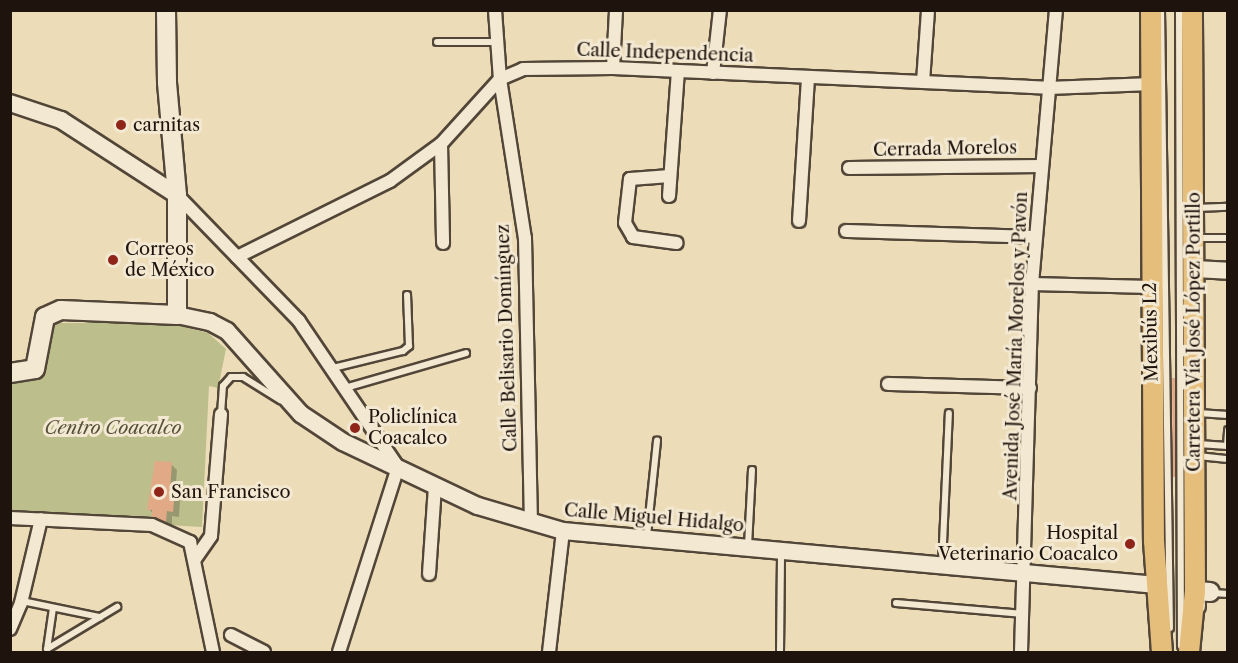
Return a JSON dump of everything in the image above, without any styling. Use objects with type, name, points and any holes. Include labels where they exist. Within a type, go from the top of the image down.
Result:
[{"type":"main road","points":[[10,373],[35,369],[45,316],[61,310],[177,315],[177,195],[167,82],[166,10]]},
{"type":"main road","points":[[1151,10],[1151,287],[1156,652]]},
{"type":"main road","name":"Carretera Vía José López Portillo","points":[[1189,652],[1211,592],[1195,450],[1192,10]]},
{"type":"main road","points":[[1156,585],[1161,652]]},
{"type":"main road","points":[[1197,652],[1211,592]]},
{"type":"street","name":"Calle Belisario Domínguez","points":[[495,10],[500,79],[525,238],[531,521]]},
{"type":"street","points":[[613,68],[616,10]]},
{"type":"street","points":[[713,73],[720,10]]},
{"type":"street","points":[[923,82],[928,10]]},
{"type":"street","name":"Avenida José María Morelos y Pavón","points":[[1026,576],[1032,284],[1056,10]]},
{"type":"street","name":"Calle Independencia","points":[[237,258],[390,181],[441,144],[500,79],[524,69],[613,68],[1048,88],[1152,84]]},
{"type":"street","points":[[669,196],[678,71]]},
{"type":"street","points":[[799,220],[808,77]]},
{"type":"street","points":[[10,103],[61,120],[177,195],[299,321],[398,467],[339,652]]},
{"type":"street","points":[[441,144],[443,243]]},
{"type":"street","name":"Cerrada Morelos","points":[[849,168],[1041,166]]},
{"type":"street","points":[[670,176],[630,179],[625,223],[633,237],[677,243]]},
{"type":"street","points":[[846,231],[1035,237]]},
{"type":"street","points":[[1195,269],[1227,271]]},
{"type":"street","points":[[1032,284],[1151,287]]},
{"type":"street","name":"Calle Miguel Hidalgo","points":[[177,315],[210,322],[227,331],[301,413],[343,442],[478,506],[563,531],[780,549],[1026,576],[1156,585]]},
{"type":"street","points":[[888,384],[1030,388]]},
{"type":"street","points":[[195,559],[211,536],[221,414]]},
{"type":"street","points":[[429,574],[435,486]]},
{"type":"street","points":[[10,518],[152,525],[190,542],[213,652]]},
{"type":"street","points":[[10,629],[41,519]]},
{"type":"street","points":[[549,652],[563,531]]},
{"type":"street","points":[[1022,652],[1026,576]]},
{"type":"street","points":[[231,635],[264,652]]},
{"type":"lane","name":"Mexibús L2","points":[[1161,10],[1170,652]]},
{"type":"lane","name":"Mexibús L2","points":[[1179,10],[1181,652]]},
{"type":"lane","points":[[437,42],[497,42]]},
{"type":"lane","points":[[1194,208],[1227,207]]},
{"type":"lane","points":[[1193,238],[1227,238]]},
{"type":"lane","points":[[333,368],[403,351],[409,346],[407,295]]},
{"type":"lane","points":[[345,389],[466,353]]},
{"type":"lane","points":[[221,414],[223,386],[231,377],[238,376],[301,413]]},
{"type":"lane","points":[[1194,412],[1227,415]]},
{"type":"lane","points":[[942,567],[949,413]]},
{"type":"lane","points":[[1195,450],[1227,446],[1227,430]]},
{"type":"lane","points":[[647,537],[657,441]]},
{"type":"lane","points":[[1195,450],[1227,459]]},
{"type":"lane","points":[[748,546],[752,470]]},
{"type":"lane","points":[[780,549],[783,559],[780,652]]},
{"type":"lane","points":[[896,603],[1024,614]]},
{"type":"lane","points":[[16,604],[100,617]]},
{"type":"lane","points":[[46,651],[117,607]]},
{"type":"lane","points":[[46,651],[53,608]]},
{"type":"green space","name":"Centro Coacalco","points":[[50,323],[169,323],[208,333],[226,349],[218,388],[209,386],[202,527],[11,516],[11,380],[33,379],[44,359]]},
{"type":"building","points":[[1172,378],[1175,378],[1175,477],[1173,477]]},
{"type":"building","name":"San Francisco","points":[[155,461],[172,462],[170,492],[175,493],[173,512],[167,511],[166,522],[152,517],[152,510],[147,510]]},
{"type":"place","name":"carnitas","points":[[121,125]]},
{"type":"place","name":"Correos de México","points":[[113,260]]},
{"type":"place","name":"Policlínica Coacalco","points":[[355,428]]},
{"type":"place","name":"San Francisco","points":[[159,492]]},
{"type":"place","name":"Hospital Veterinario Coacalco","points":[[1130,544]]}]
